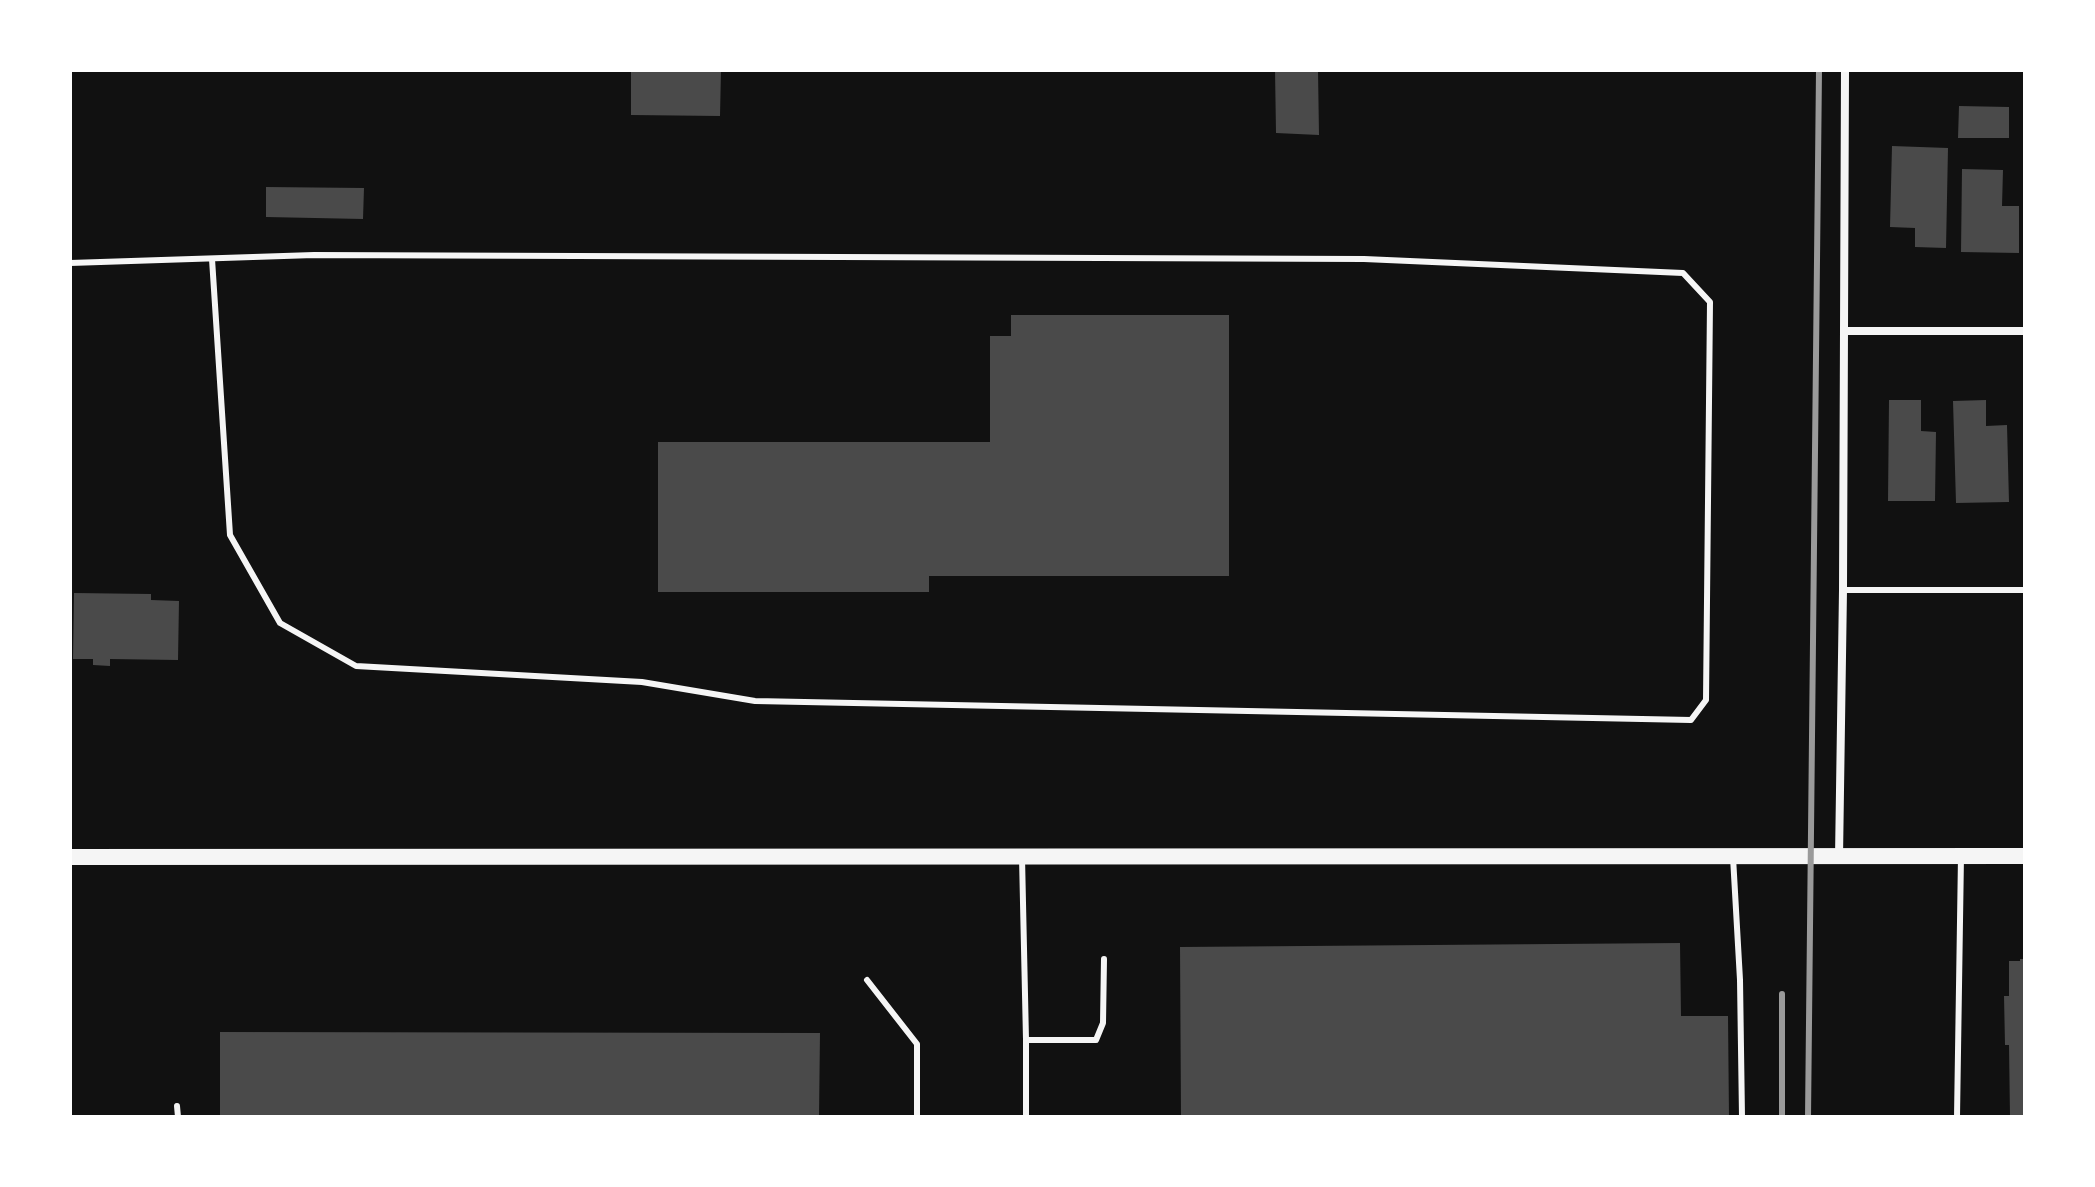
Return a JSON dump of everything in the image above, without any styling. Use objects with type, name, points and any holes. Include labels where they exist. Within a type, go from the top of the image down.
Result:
[{"type":"main road","points":[[70,857],[2025,856]]},
{"type":"street","points":[[1839,857],[1845,70]]},
{"type":"street","points":[[1845,331],[2025,331]]},
{"type":"lane","points":[[70,263],[329,255],[1364,259],[1683,273],[1710,302],[1706,700],[1691,720],[755,701],[642,682],[356,666],[280,623],[230,535],[212,259]]},
{"type":"lane","points":[[1843,590],[2025,590]]},
{"type":"lane","points":[[1733,856],[1740,980],[1742,1117]]},
{"type":"lane","points":[[1957,1117],[1961,856]]},
{"type":"lane","points":[[1022,857],[1026,1117]]},
{"type":"lane","points":[[1026,1040],[1096,1040],[1103,1023],[1104,959]]},
{"type":"lane","points":[[867,980],[917,1044],[917,1117]]},
{"type":"lane","points":[[177,1106],[178,1117]]},
{"type":"building","points":[[631,70],[721,70],[720,116],[631,115]]},
{"type":"building","points":[[1275,70],[1318,70],[1319,135],[1276,133]]},
{"type":"building","points":[[1959,106],[2009,107],[2009,138],[1958,138]]},
{"type":"building","points":[[1892,146],[1948,148],[1946,248],[1915,247],[1915,228],[1890,227]]},
{"type":"building","points":[[1962,169],[2003,170],[2002,206],[2019,206],[2019,253],[1961,252]]},
{"type":"building","points":[[266,187],[364,188],[363,219],[266,217]]},
{"type":"building","points":[[1011,315],[1229,315],[1229,576],[929,576],[929,592],[658,592],[658,442],[990,442],[990,336],[1011,336]]},
{"type":"building","points":[[1889,400],[1921,400],[1921,431],[1936,432],[1935,501],[1888,501]]},
{"type":"building","points":[[1986,400],[1986,426],[2007,425],[2009,502],[1956,503],[1953,401]]},
{"type":"building","points":[[74,593],[151,594],[151,600],[179,601],[178,660],[110,659],[110,666],[93,665],[93,659],[73,659]]},
{"type":"building","points":[[1680,943],[1681,1016],[1728,1016],[1729,1117],[1181,1117],[1180,947]]},
{"type":"building","points":[[2025,959],[2025,1117],[2010,1117],[2009,1045],[2005,1045],[2004,996],[2009,996],[2009,961]]},
{"type":"building","points":[[220,1032],[820,1033],[819,1117],[220,1117]]},
{"type":"railway","points":[[1808,1117],[1819,70]]},
{"type":"railway","points":[[1782,994],[1782,1117]]}]
